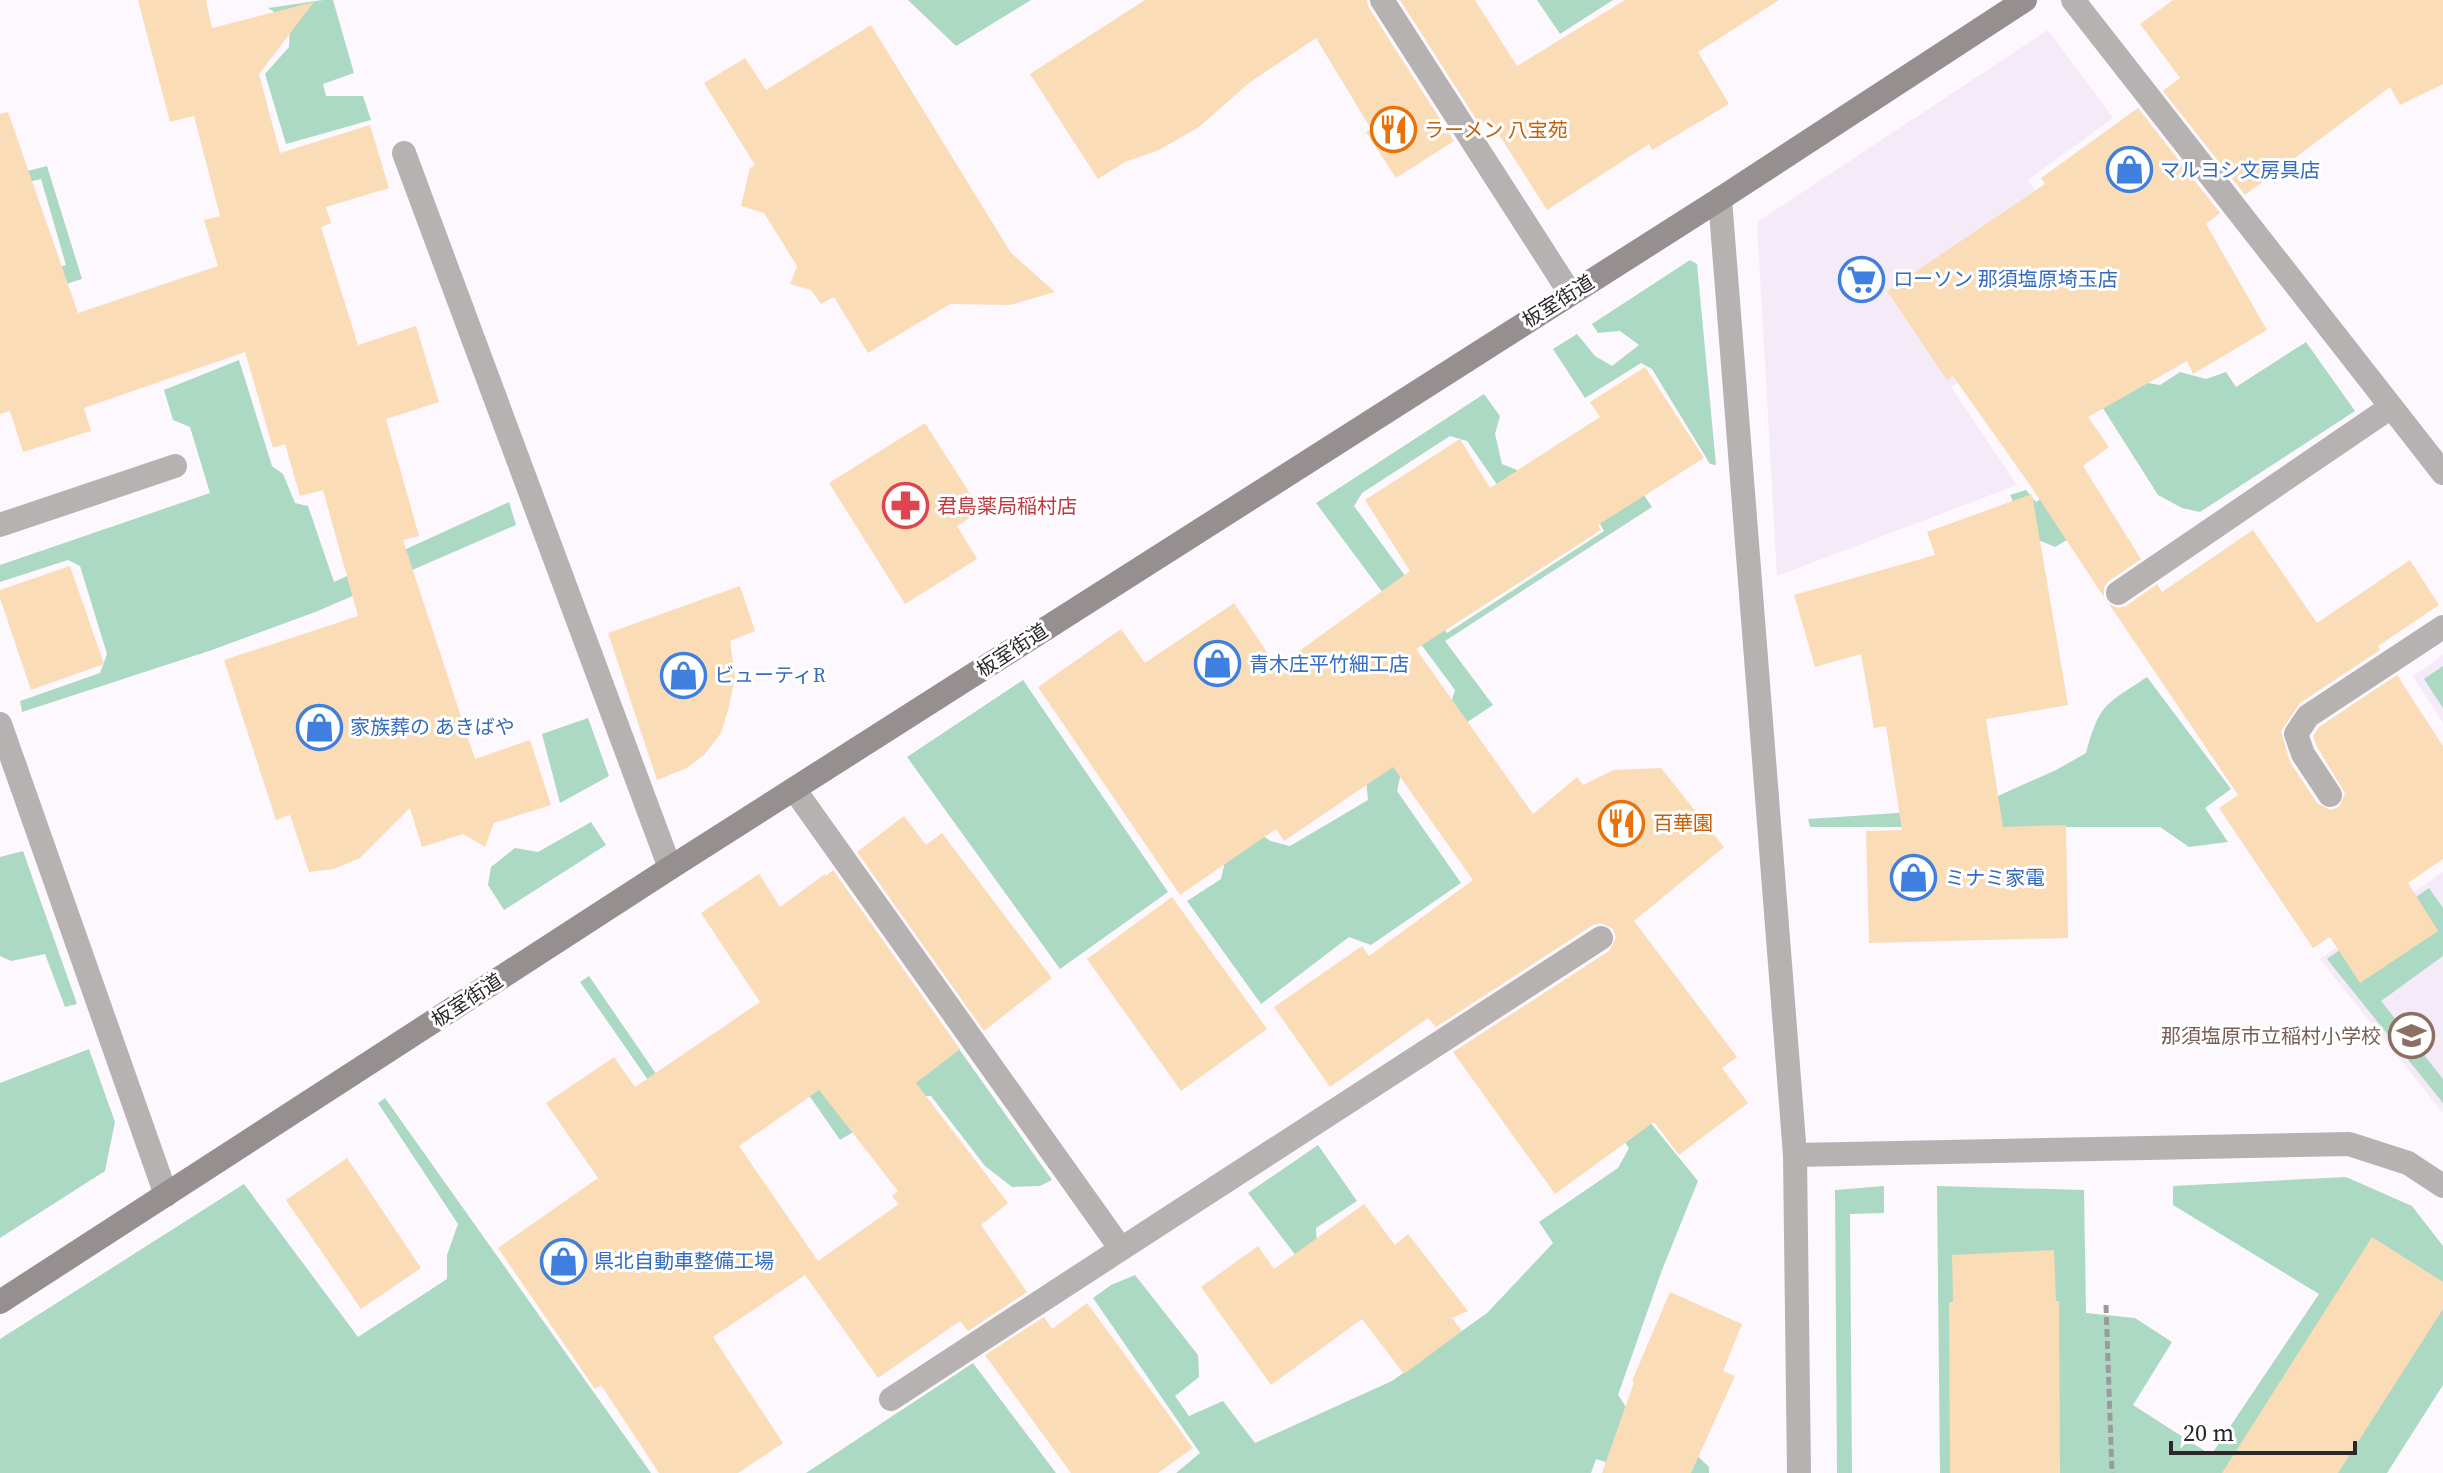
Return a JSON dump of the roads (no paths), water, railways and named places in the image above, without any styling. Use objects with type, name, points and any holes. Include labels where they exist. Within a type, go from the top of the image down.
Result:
[{"type":"main road","name":"板室街道","points":[[0,1302],[670,868],[1720,199],[2025,0]]},
{"type":"street","points":[[1382,0],[1570,293]]},
{"type":"street","points":[[2073,0],[2443,473]]},
{"type":"street","points":[[404,153],[670,868]]},
{"type":"street","points":[[1720,199],[1795,1155],[1799,1473]]},
{"type":"street","points":[[2118,593],[2391,407]]},
{"type":"street","points":[[0,525],[175,466]]},
{"type":"street","points":[[2330,795],[2303,754],[2296,734],[2308,716],[2443,627]]},
{"type":"street","points":[[0,724],[166,1195]]},
{"type":"street","points":[[794,789],[1121,1249]]},
{"type":"street","points":[[891,1399],[1601,938]]},
{"type":"street","points":[[1795,1155],[2349,1144],[2408,1163],[2443,1186]]},
{"type":"place","name":"ラーメン 八宝苑","points":[[1393,130]]},
{"type":"place","name":"マルヨシ文房具店","points":[[2129,170]]},
{"type":"place","name":"ローソン 那須塩原埼玉店","points":[[1862,279]]},
{"type":"place","name":"君島薬局稲村店","points":[[906,506]]},
{"type":"place","name":"青木庄平竹細工店","points":[[1218,664]]},
{"type":"place","name":"ビューティR","points":[[683,675]]},
{"type":"place","name":"家族葬の あきばや","points":[[319,727]]},
{"type":"place","name":"百華園","points":[[1622,823]]},
{"type":"place","name":"ミナミ家電","points":[[1914,878]]},
{"type":"place","name":"那須塩原市立稲村小学校","points":[[2412,1036]]},
{"type":"place","name":"県北自動車整備工場","points":[[563,1261]]}]
